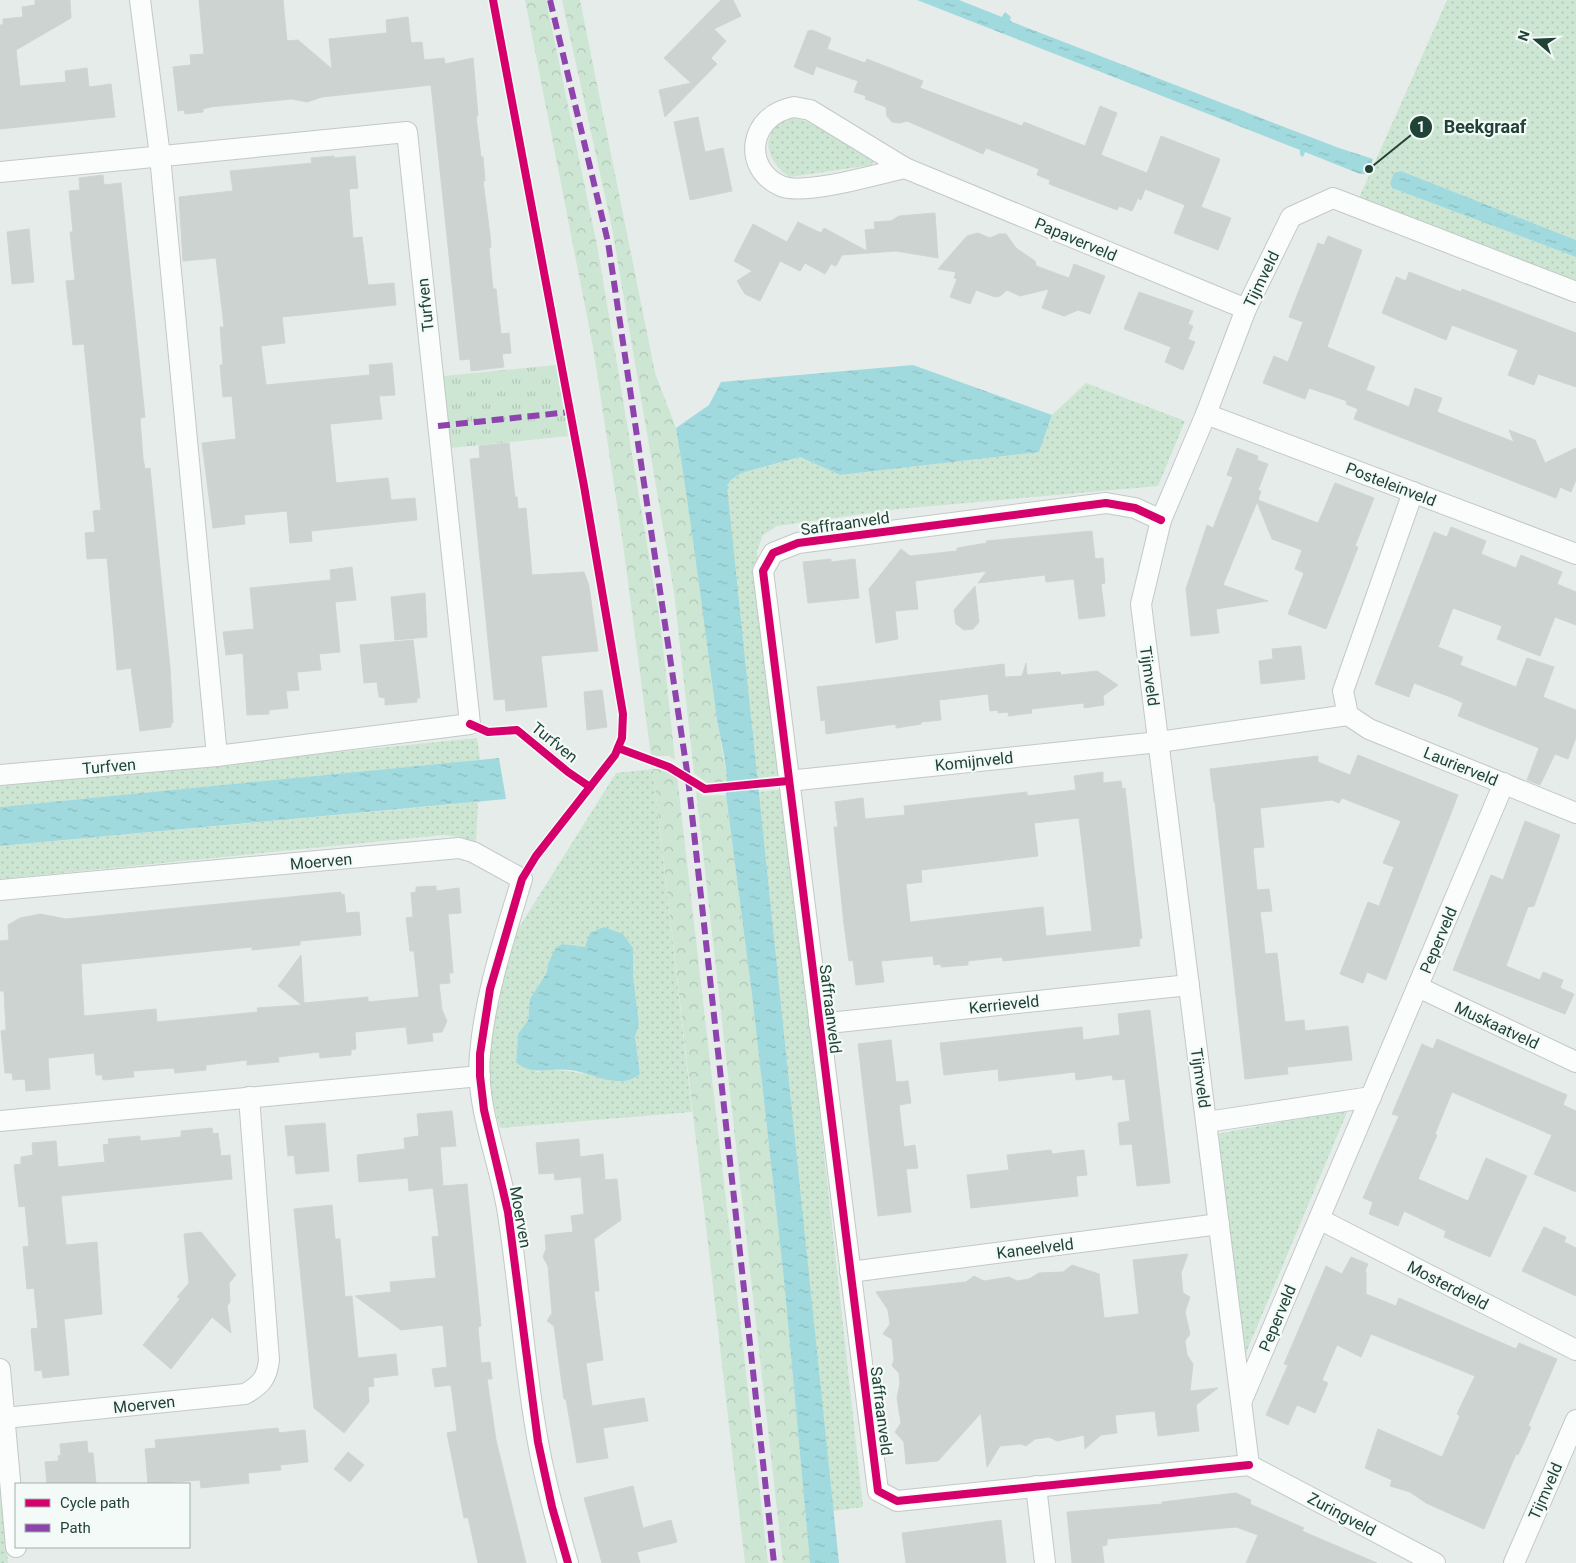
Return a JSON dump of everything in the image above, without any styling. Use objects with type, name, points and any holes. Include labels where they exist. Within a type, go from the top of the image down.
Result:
[{"type":"street","points":[[140,0],[160,156],[217,756]]},
{"type":"street","name":"Papaverveld","points":[[905,168],[804,190],[781,186],[765,174],[756,156],[755,144],[758,130],[768,117],[780,109],[794,107],[810,110],[905,168],[1246,309]]},
{"type":"street","name":"Turfven","points":[[0,172],[407,132],[470,724],[217,756],[0,775]]},
{"type":"street","name":"Tijmveld","points":[[1249,1465],[1159,742],[1140,604],[1161,520],[1206,414],[1246,309],[1291,217],[1334,198],[1576,292]]},
{"type":"street","name":"Posteleinveld","points":[[1206,414],[1576,554]]},
{"type":"street","points":[[1159,742],[1348,715],[1343,691],[1413,492]]},
{"type":"street","name":"Saffraanveld","points":[[1161,520],[1135,508],[1106,503],[798,543],[773,553],[762,571],[878,1492],[897,1500],[1249,1465]]},
{"type":"street","name":"Laurierveld","points":[[1348,715],[1369,729],[1576,813]]},
{"type":"street","name":"Komijnveld","points":[[788,781],[1159,742]]},
{"type":"street","name":"Peperveld","points":[[1242,1400],[1504,783]]},
{"type":"street","name":"Moerven","points":[[0,890],[459,848],[474,852],[522,879],[490,989],[480,1054],[480,1076],[484,1110],[508,1212],[538,1442],[552,1507],[568,1563]]},
{"type":"street","name":"Kerrieveld","points":[[819,1024],[1189,985]]},
{"type":"street","name":"Muskaatveld","points":[[1418,987],[1576,1062]]},
{"type":"street","points":[[0,1122],[480,1076]]},
{"type":"street","name":"Moerven","points":[[5,1418],[245,1394],[260,1386],[268,1374],[268,1360],[249,1097]]},
{"type":"street","points":[[1207,1122],[1371,1097]]},
{"type":"street","name":"Mosterdveld","points":[[1319,1219],[1576,1350]]},
{"type":"street","name":"Kaneelveld","points":[[850,1272],[1219,1224]]},
{"type":"street","points":[[0,1369],[15,1535]]},
{"type":"street","name":"Tijmveld","points":[[1514,1563],[1576,1420]]},
{"type":"street","name":"Zuringveld","points":[[1249,1465],[1435,1563]]},
{"type":"street","points":[[1036,1486],[1045,1563]]},
{"type":"street","points":[[16,1548],[18,1563]]},
{"type":"green space","points":[[525,0],[546,0],[598,250],[661,628],[675,760],[669,756],[651,756],[622,537],[593,347]]},
{"type":"green space","points":[[562,0],[580,0],[655,373],[676,428],[695,547],[716,715],[728,782],[707,783],[694,773],[674,592],[612,228]]},
{"type":"green space","points":[[1447,0],[1576,0],[1576,240],[1401,171],[1394,174],[1390,183],[1393,188],[1576,257],[1576,281],[1359,198]]},
{"type":"green space","points":[[794,118],[806,121],[874,157],[872,165],[790,177],[774,162],[768,144],[774,129],[782,122]]},
{"type":"green space","points":[[556,365],[568,436],[451,448],[443,376]]},
{"type":"green space","points":[[1086,383],[1185,421],[1158,486],[898,509],[777,526],[763,535],[757,551],[782,775],[757,778],[727,503],[727,486],[731,480],[741,473],[800,457],[840,475],[1039,452],[1052,415]]},
{"type":"green space","points":[[477,738],[480,760],[0,807],[0,786]]},
{"type":"green space","points":[[653,769],[692,1112],[500,1128],[490,1093],[488,1060],[500,982],[518,929],[616,773]],"holes":[[[562,944],[574,947],[633,949],[633,975],[639,1024],[635,1037],[640,1073],[634,1079],[609,1079],[562,1070],[537,1072],[516,1062],[518,1034],[528,1020],[530,999],[547,972],[548,964]]]},
{"type":"green space","points":[[653,769],[666,769],[677,776],[768,1563],[745,1563]]},
{"type":"green space","points":[[784,789],[863,1507],[833,1511],[758,792]]},
{"type":"green space","points":[[696,791],[703,796],[726,795],[753,1003],[784,1280],[810,1563],[783,1563]]},
{"type":"green space","points":[[478,802],[476,843],[461,837],[444,835],[0,879],[0,846]]},
{"type":"green space","points":[[1348,1110],[1251,1341],[1244,1358],[1210,1135]]},
{"type":"green space","points":[[0,1487],[8,1563],[0,1563]]},
{"type":"water","points":[[917,0],[959,0],[1002,17],[1005,12],[1011,17],[1010,20],[1012,22],[1339,148],[1373,159],[1368,174],[1360,174],[1305,152],[1303,157],[1300,155],[1300,150]]},
{"type":"water","points":[[1401,171],[1576,240],[1576,257],[1392,188],[1390,183],[1394,173]]},
{"type":"water","points":[[913,365],[1052,415],[1039,452],[840,475],[800,457],[741,473],[731,480],[727,486],[839,1563],[810,1563],[784,1280],[753,1003],[726,795],[726,773],[716,717],[692,532],[676,428],[709,405],[721,382]]},
{"type":"water","points":[[499,758],[506,799],[0,846],[0,807]]},
{"type":"water","points":[[604,927],[623,934],[633,948],[633,975],[639,1024],[635,1037],[640,1074],[633,1079],[616,1081],[570,1070],[535,1070],[522,1067],[516,1062],[518,1034],[528,1020],[530,999],[547,972],[548,964],[555,949],[562,944],[585,947],[590,933]]},
{"type":"building","points":[[35,0],[70,0],[71,18],[16,50],[20,86],[66,82],[65,71],[87,68],[89,87],[111,84],[115,117],[0,129],[0,25],[3,25],[3,19],[23,17],[22,7],[35,5]]},
{"type":"building","points":[[199,0],[283,0],[287,41],[298,40],[332,69],[329,39],[387,33],[386,20],[408,17],[411,43],[422,42],[424,60],[444,58],[445,64],[473,58],[478,116],[476,116],[481,157],[483,157],[485,181],[483,181],[490,235],[491,247],[489,248],[493,289],[496,289],[501,334],[509,333],[511,353],[502,354],[504,367],[471,371],[470,359],[460,360],[431,85],[322,97],[307,102],[292,99],[210,107],[203,109],[203,112],[185,114],[184,110],[178,111],[173,67],[191,65],[190,55],[204,54]]},
{"type":"building","points":[[721,0],[733,0],[741,16],[714,29],[726,41],[711,58],[717,64],[665,117],[659,90],[691,83],[664,58]]},
{"type":"building","points":[[812,30],[831,38],[827,49],[865,63],[867,59],[923,81],[920,88],[1022,126],[1024,122],[1085,146],[1100,106],[1117,113],[1101,155],[1147,173],[1161,136],[1220,159],[1201,207],[1231,218],[1218,250],[1174,233],[1185,205],[1145,189],[1141,200],[1138,198],[1132,211],[1119,206],[1117,210],[1049,184],[1050,180],[1037,175],[1039,169],[986,148],[983,154],[907,121],[900,123],[892,122],[887,116],[886,107],[865,99],[866,96],[854,92],[858,81],[816,66],[813,75],[794,67],[808,31]]},
{"type":"building","points":[[698,117],[705,152],[723,148],[732,191],[690,200],[674,122]]},
{"type":"building","points":[[334,156],[334,158],[355,156],[358,188],[349,189],[353,238],[362,237],[368,285],[394,283],[396,305],[282,317],[285,343],[261,346],[266,385],[370,375],[369,365],[392,363],[395,395],[379,396],[382,419],[330,424],[336,483],[388,478],[391,500],[415,498],[417,520],[311,531],[312,541],[290,543],[287,511],[244,515],[245,524],[213,528],[202,443],[236,439],[232,396],[223,397],[220,365],[223,365],[220,327],[224,327],[216,258],[183,261],[179,197],[233,191],[230,171],[312,163],[311,158]]},
{"type":"building","points":[[103,175],[104,185],[121,183],[145,417],[140,418],[143,459],[145,469],[150,468],[170,667],[173,723],[171,723],[171,727],[140,731],[131,668],[117,670],[107,558],[87,559],[85,533],[95,532],[93,511],[101,510],[84,344],[73,345],[66,281],[75,280],[70,232],[73,232],[69,191],[80,190],[79,178]]},
{"type":"building","points":[[935,213],[938,258],[896,251],[842,255],[836,266],[831,264],[825,274],[805,263],[800,271],[780,261],[760,301],[745,294],[737,281],[752,271],[734,261],[753,224],[787,242],[798,222],[821,233],[824,228],[867,251],[865,230],[875,229],[874,222],[891,221],[899,216]]},
{"type":"building","points":[[29,229],[34,282],[12,284],[7,232]]},
{"type":"building","points":[[978,233],[990,238],[999,234],[1006,234],[1016,248],[1035,261],[1036,266],[1069,278],[1074,264],[1105,276],[1090,314],[1078,310],[1064,316],[1042,308],[1049,289],[1020,296],[1007,290],[1000,296],[995,297],[976,290],[970,304],[950,297],[957,279],[954,278],[956,272],[938,269],[967,236]]},
{"type":"building","points":[[1328,236],[1362,250],[1327,347],[1375,367],[1366,390],[1409,407],[1415,388],[1442,398],[1437,412],[1514,442],[1509,430],[1535,440],[1545,463],[1576,448],[1576,480],[1571,492],[1560,487],[1556,498],[1354,419],[1358,409],[1346,404],[1347,401],[1309,388],[1305,399],[1263,383],[1274,356],[1288,362],[1303,322],[1289,317],[1318,243],[1324,245]]},
{"type":"building","points":[[1409,272],[1461,292],[1462,289],[1576,333],[1576,387],[1538,374],[1534,385],[1508,375],[1518,350],[1452,325],[1446,340],[1382,313],[1396,277],[1406,281]]},
{"type":"building","points":[[1139,292],[1193,311],[1188,324],[1193,326],[1188,339],[1195,342],[1183,370],[1165,362],[1171,347],[1124,329]]},
{"type":"building","points":[[509,443],[518,509],[526,508],[532,575],[584,572],[589,586],[598,651],[541,656],[547,707],[506,711],[505,699],[494,700],[470,459],[480,458],[479,446]]},
{"type":"building","points":[[1237,448],[1258,456],[1257,460],[1268,464],[1258,490],[1261,491],[1258,500],[1318,523],[1335,483],[1374,498],[1355,546],[1358,547],[1326,629],[1288,614],[1304,573],[1295,569],[1302,550],[1272,539],[1257,502],[1223,585],[1268,601],[1216,609],[1219,633],[1191,636],[1186,589],[1207,525],[1213,528],[1233,477],[1227,475]]},
{"type":"building","points":[[1451,527],[1486,541],[1481,554],[1516,568],[1521,555],[1562,572],[1557,584],[1576,592],[1576,625],[1555,617],[1540,656],[1497,639],[1502,626],[1453,608],[1438,647],[1463,657],[1460,665],[1516,687],[1527,658],[1554,667],[1543,697],[1576,710],[1576,737],[1568,759],[1555,754],[1540,785],[1527,780],[1539,748],[1458,716],[1463,703],[1453,698],[1414,683],[1409,697],[1375,684],[1434,532],[1447,537]]},
{"type":"building","points":[[1092,531],[1095,559],[1103,558],[1105,583],[1101,584],[1105,616],[1079,619],[1074,579],[1046,582],[1045,575],[978,583],[987,571],[915,581],[918,609],[895,611],[898,639],[876,643],[869,589],[901,549],[910,556],[957,551],[957,548],[987,543],[986,541]]},
{"type":"building","points":[[831,559],[831,562],[855,559],[859,598],[808,603],[803,562]]},
{"type":"building","points":[[352,567],[356,600],[335,602],[340,652],[319,654],[321,670],[297,672],[299,690],[286,691],[288,708],[269,710],[269,714],[247,715],[243,653],[226,655],[223,632],[254,629],[250,588],[331,580],[330,570]]},
{"type":"building","points":[[975,586],[979,622],[973,629],[964,630],[956,624],[954,610]]},
{"type":"building","points":[[425,593],[427,637],[395,640],[391,597]]},
{"type":"building","points":[[413,640],[420,698],[417,698],[417,702],[385,705],[385,698],[379,697],[377,682],[364,683],[360,645]]},
{"type":"building","points":[[1301,646],[1305,679],[1261,684],[1259,661],[1273,659],[1272,649]]},
{"type":"building","points":[[1026,663],[1027,675],[1060,672],[1061,675],[1097,671],[1118,685],[1103,696],[1104,705],[1084,708],[1084,703],[1031,709],[1032,713],[1008,716],[1009,712],[998,713],[998,710],[990,711],[988,694],[939,700],[941,720],[921,722],[921,724],[915,725],[896,728],[896,724],[826,734],[825,720],[821,721],[817,687],[1004,664],[1005,677],[1022,676]]},
{"type":"building","points":[[602,690],[607,727],[587,730],[584,692]]},
{"type":"building","points":[[1358,755],[1458,795],[1386,980],[1367,972],[1363,983],[1340,974],[1368,902],[1379,906],[1394,867],[1383,863],[1401,821],[1342,798],[1339,803],[1332,800],[1260,808],[1264,847],[1253,848],[1257,890],[1269,889],[1272,911],[1260,912],[1265,954],[1277,953],[1285,1022],[1304,1020],[1305,1031],[1348,1026],[1352,1060],[1287,1067],[1288,1074],[1245,1079],[1210,769],[1318,756],[1318,762],[1350,775]]},
{"type":"building","points":[[1103,772],[1103,783],[1121,781],[1122,789],[1125,788],[1142,938],[1139,939],[1140,946],[1003,961],[1002,957],[968,961],[968,965],[941,967],[941,964],[934,965],[933,956],[881,961],[884,982],[856,985],[853,960],[849,961],[844,924],[834,827],[838,827],[835,802],[863,798],[865,819],[905,815],[904,806],[1027,792],[1027,796],[1076,790],[1074,776]],"holes":[[[1079,818],[1092,931],[1046,936],[1043,907],[910,922],[906,884],[922,882],[921,870],[1038,856],[1034,823]]]},
{"type":"building","points":[[1525,821],[1560,835],[1534,906],[1528,907],[1506,966],[1540,980],[1543,972],[1563,980],[1560,988],[1574,994],[1565,1014],[1453,970],[1491,875],[1503,880]]},
{"type":"building","points":[[436,886],[436,891],[459,888],[461,913],[448,914],[453,973],[449,973],[450,983],[439,984],[442,1010],[447,1021],[442,1032],[432,1033],[433,1041],[408,1044],[406,1027],[355,1032],[356,1049],[351,1050],[351,1055],[320,1058],[319,1052],[278,1057],[279,1062],[247,1065],[247,1060],[206,1065],[206,1070],[175,1073],[174,1068],[133,1071],[134,1077],[103,1080],[102,1075],[96,1075],[94,1053],[48,1058],[50,1089],[26,1091],[25,1079],[13,1080],[12,1073],[5,1073],[1,1031],[6,1030],[4,991],[0,991],[0,941],[9,940],[8,925],[20,918],[40,914],[66,919],[341,892],[341,895],[344,894],[346,913],[359,912],[361,935],[300,941],[300,945],[252,950],[252,947],[81,964],[84,1016],[156,1009],[157,1022],[258,1012],[257,1008],[302,1005],[278,986],[301,955],[304,1003],[368,997],[368,1002],[419,997],[414,951],[410,951],[406,918],[413,917],[411,893],[416,892],[416,887]]},
{"type":"building","points":[[1150,1010],[1170,1183],[1137,1186],[1132,1144],[1120,1145],[1118,1123],[1130,1121],[1125,1079],[1113,1080],[1112,1075],[1076,1080],[1075,1072],[999,1081],[998,1069],[944,1075],[940,1043],[1082,1027],[1083,1040],[1120,1035],[1118,1014]]},
{"type":"building","points":[[1437,1039],[1567,1095],[1563,1105],[1576,1111],[1576,1192],[1534,1174],[1552,1135],[1452,1092],[1435,1134],[1437,1135],[1418,1179],[1468,1201],[1486,1158],[1527,1176],[1490,1257],[1444,1237],[1446,1231],[1404,1211],[1398,1226],[1369,1214],[1373,1202],[1363,1198],[1399,1116],[1392,1114],[1422,1044],[1433,1049]]},
{"type":"building","points":[[891,1040],[896,1082],[908,1081],[911,1103],[899,1105],[904,1147],[915,1145],[918,1168],[906,1169],[911,1212],[878,1216],[858,1044]]},
{"type":"building","points":[[452,1111],[456,1146],[440,1147],[443,1186],[467,1184],[481,1326],[478,1327],[481,1363],[490,1362],[492,1379],[487,1379],[496,1440],[526,1563],[478,1563],[468,1517],[464,1518],[447,1433],[457,1431],[451,1385],[435,1387],[432,1369],[447,1367],[443,1325],[401,1330],[355,1296],[391,1292],[390,1282],[436,1278],[432,1237],[439,1236],[433,1188],[409,1191],[408,1178],[359,1182],[357,1155],[405,1149],[404,1138],[419,1136],[417,1114]]},
{"type":"building","points":[[325,1123],[329,1171],[296,1174],[294,1155],[288,1156],[285,1126]]},
{"type":"building","points":[[212,1128],[213,1134],[218,1133],[221,1156],[230,1155],[232,1179],[61,1196],[66,1245],[97,1242],[102,1314],[64,1319],[69,1375],[43,1378],[42,1370],[35,1371],[31,1329],[38,1328],[34,1288],[27,1289],[23,1247],[29,1246],[25,1206],[19,1207],[14,1165],[21,1164],[21,1157],[33,1155],[32,1143],[56,1141],[58,1167],[105,1162],[103,1145],[109,1144],[108,1139],[140,1136],[140,1141],[181,1137],[181,1131]]},
{"type":"building","points":[[579,1139],[580,1157],[603,1154],[605,1180],[617,1179],[621,1220],[594,1239],[599,1291],[594,1291],[603,1360],[586,1363],[592,1406],[644,1398],[648,1421],[603,1428],[608,1458],[577,1463],[566,1399],[564,1399],[554,1326],[547,1321],[552,1313],[548,1266],[543,1257],[546,1249],[545,1235],[573,1232],[571,1216],[584,1214],[581,1177],[555,1180],[554,1173],[539,1174],[536,1143]]},
{"type":"building","points":[[1051,1150],[1052,1154],[1084,1150],[1087,1175],[1076,1176],[1078,1196],[971,1208],[967,1175],[1009,1170],[1007,1155]]},
{"type":"building","points":[[332,1205],[335,1239],[340,1239],[345,1297],[352,1296],[358,1358],[396,1354],[398,1375],[373,1378],[374,1386],[368,1387],[369,1402],[344,1433],[314,1408],[294,1209]]},
{"type":"building","points":[[1544,1227],[1566,1237],[1564,1242],[1576,1248],[1576,1296],[1522,1271]]},
{"type":"building","points":[[201,1232],[236,1275],[229,1283],[230,1302],[227,1306],[231,1333],[212,1317],[171,1369],[143,1345],[180,1299],[177,1297],[189,1283],[184,1234]]},
{"type":"building","points":[[1188,1254],[1181,1273],[1183,1293],[1190,1297],[1185,1312],[1190,1334],[1185,1341],[1187,1355],[1193,1364],[1190,1391],[1218,1388],[1196,1405],[1199,1431],[1158,1436],[1155,1411],[1115,1415],[1117,1433],[1101,1435],[1085,1449],[1084,1435],[1057,1441],[1049,1437],[1035,1439],[1026,1446],[1021,1444],[1000,1446],[987,1467],[981,1413],[938,1461],[906,1464],[904,1442],[895,1432],[901,1423],[897,1398],[900,1383],[899,1373],[892,1366],[894,1360],[892,1339],[883,1334],[890,1324],[888,1310],[876,1292],[966,1282],[974,1276],[984,1281],[1009,1277],[1017,1281],[1029,1279],[1039,1273],[1063,1272],[1072,1265],[1099,1274],[1104,1318],[1139,1314],[1133,1260]]},
{"type":"building","points":[[1351,1257],[1368,1264],[1365,1271],[1366,1294],[1396,1306],[1399,1298],[1516,1349],[1519,1343],[1557,1359],[1528,1426],[1531,1427],[1518,1455],[1516,1454],[1484,1529],[1426,1503],[1410,1492],[1390,1486],[1392,1480],[1365,1468],[1378,1429],[1442,1457],[1460,1416],[1457,1414],[1475,1376],[1371,1334],[1361,1357],[1337,1345],[1322,1380],[1328,1383],[1315,1413],[1297,1405],[1288,1425],[1266,1415],[1288,1365],[1284,1364],[1326,1266],[1342,1274]]},
{"type":"building","points":[[278,1428],[279,1433],[305,1430],[308,1462],[280,1465],[281,1470],[248,1473],[249,1483],[201,1488],[200,1480],[148,1483],[145,1449],[156,1448],[155,1440]]},
{"type":"building","points":[[87,1441],[88,1453],[93,1453],[96,1483],[47,1483],[45,1462],[59,1461],[58,1456],[61,1455],[60,1444]]},
{"type":"building","points":[[348,1452],[364,1465],[350,1482],[334,1469]]},
{"type":"building","points":[[633,1486],[643,1528],[671,1520],[677,1542],[637,1552],[640,1563],[602,1563],[584,1498]]},
{"type":"building","points":[[1236,1493],[1251,1500],[1250,1504],[1304,1528],[1302,1531],[1377,1563],[1246,1563],[1258,1535],[1236,1527],[1107,1539],[1107,1545],[1102,1546],[1104,1563],[1072,1563],[1067,1512],[1162,1504],[1162,1502]]},
{"type":"building","points":[[1001,1520],[1006,1563],[906,1563],[902,1533]]},
{"type":"marked path","points":[[550,0],[608,242],[688,778],[774,1563]]},
{"type":"marked path","points":[[438,426],[570,412]]},
{"type":"cycle path","points":[[493,0],[584,486],[623,714],[622,738],[615,755],[536,856],[522,879],[490,989],[480,1054],[480,1076],[484,1110],[508,1212],[538,1442],[552,1507],[568,1563]]},
{"type":"cycle path","points":[[1161,520],[1135,508],[1106,503],[798,543],[773,553],[763,571],[878,1491],[897,1501],[1249,1465]]},
{"type":"cycle path","points":[[470,724],[488,732],[517,730],[568,772],[590,787]]},
{"type":"cycle path","points":[[618,748],[669,767],[705,789],[788,781]]},
{"type":"place","name":"Beekgraaf","points":[[1369,169]]}]
